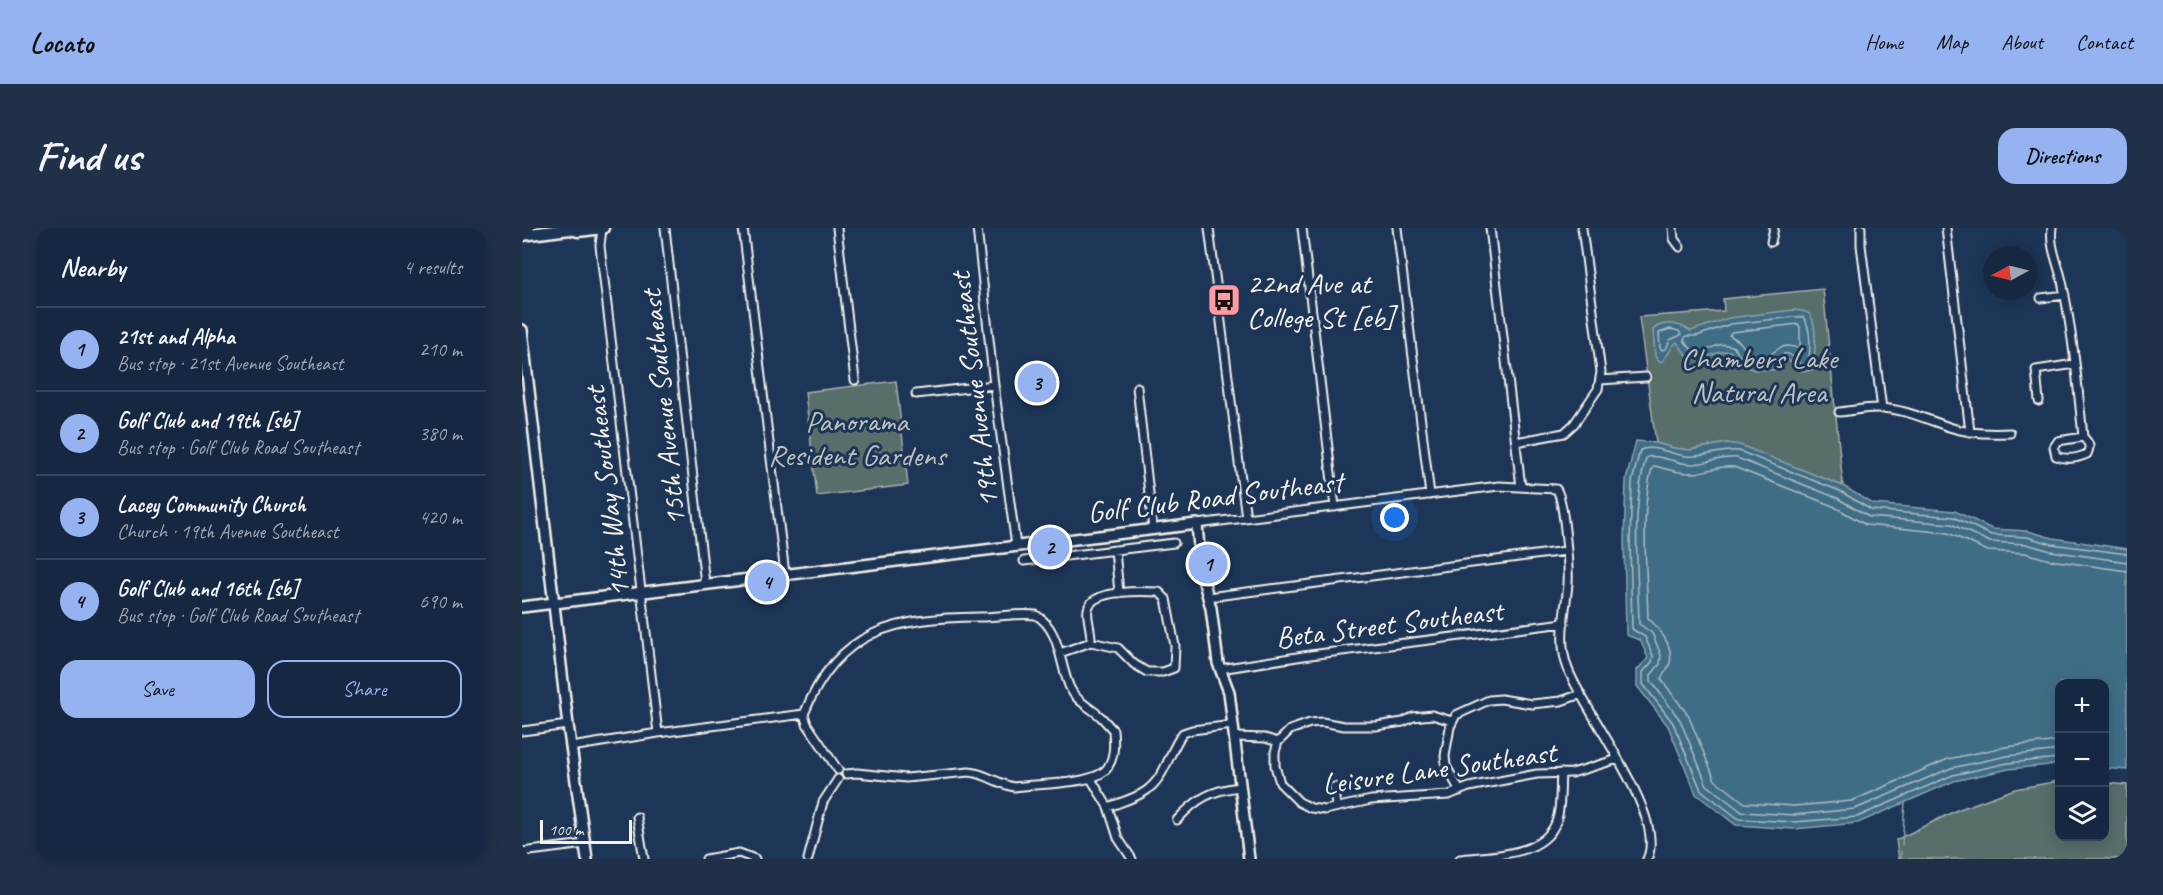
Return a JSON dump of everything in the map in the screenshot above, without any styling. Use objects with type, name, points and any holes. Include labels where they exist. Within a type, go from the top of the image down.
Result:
[{"type":"main road","points":[[522,241],[571,235],[578,231],[599,228]]},
{"type":"main road","points":[[522,235],[553,229],[578,231]]},
{"type":"street","name":"14th Way Southeast","points":[[599,228],[658,733]]},
{"type":"street","name":"15th Avenue Southeast","points":[[665,228],[705,584]]},
{"type":"street","points":[[743,228],[785,574]]},
{"type":"street","points":[[837,228],[855,380]]},
{"type":"street","name":"19th Avenue Southeast","points":[[977,228],[994,385],[1016,546]]},
{"type":"street","points":[[1209,228],[1246,518]]},
{"type":"street","points":[[1302,228],[1335,507]]},
{"type":"street","points":[[1397,228],[1430,495]]},
{"type":"street","points":[[1490,228],[1521,487]]},
{"type":"street","points":[[1516,442],[1564,433],[1574,424],[1599,389],[1600,380],[1581,228]]},
{"type":"street","points":[[1672,228],[1674,239],[1680,247]]},
{"type":"street","points":[[1771,242],[1774,228]]},
{"type":"street","points":[[1861,228],[1861,245],[1882,409]]},
{"type":"street","points":[[1946,228],[1970,432]]},
{"type":"street","points":[[2052,228],[2053,247],[2065,295],[2083,437],[2089,442],[2090,448],[2087,453],[2070,458],[2061,459],[2056,456],[2054,447],[2058,441],[2083,437]]},
{"type":"street","points":[[2042,298],[2065,295]]},
{"type":"street","points":[[522,330],[586,859]]},
{"type":"street","points":[[2039,401],[2036,370],[2075,364]]},
{"type":"street","points":[[1600,380],[1646,377]]},
{"type":"street","points":[[916,394],[994,385]]},
{"type":"street","points":[[1137,387],[1154,529]]},
{"type":"street","points":[[1839,412],[1882,409],[1908,413],[1970,432],[2010,434]]},
{"type":"street","name":"Golf Club Road Southeast","points":[[522,607],[1499,486],[1556,489],[1559,492],[1566,551]]},
{"type":"street","points":[[1197,524],[1201,572],[1208,597],[1220,669],[1227,683],[1249,859]]},
{"type":"street","points":[[1024,561],[1174,543]]},
{"type":"street","points":[[1114,549],[1119,593]]},
{"type":"street","points":[[1208,597],[1566,551],[1568,583],[1564,655],[1567,669],[1618,759],[1648,823],[1651,837],[1647,859]]},
{"type":"street","points":[[1060,653],[1091,642],[1118,648],[1134,664],[1147,672],[1163,672],[1174,668],[1175,646],[1166,599],[1159,592],[1106,594],[1093,601],[1088,607],[1091,642]]},
{"type":"street","points":[[838,770],[807,724],[804,714],[827,671],[842,656],[861,639],[897,624],[957,617],[1036,615],[1043,619],[1052,632],[1071,690],[1083,704],[1102,717],[1113,730],[1112,758],[1107,769],[1091,779],[1014,787],[969,772],[906,778],[846,774]]},
{"type":"street","name":"Beta Street Southeast","points":[[1220,669],[1310,655],[1564,623]]},
{"type":"street","points":[[1460,791],[1446,766],[1444,756],[1452,721],[1456,715],[1489,700],[1501,699],[1532,704],[1561,701],[1581,694]]},
{"type":"street","points":[[571,747],[804,714]]},
{"type":"street","points":[[1235,737],[1265,738],[1278,742],[1290,730],[1310,723],[1322,722],[1344,726],[1369,726],[1403,722],[1413,717],[1432,716],[1452,721]]},
{"type":"street","points":[[522,731],[568,725]]},
{"type":"street","points":[[1108,807],[1150,790],[1158,781],[1183,733],[1192,729],[1233,725]]},
{"type":"street","name":"Leisure Lane Southeast","points":[[1278,742],[1275,752],[1276,773],[1287,792],[1311,808],[1325,810],[1371,800],[1440,796],[1510,778],[1592,768],[1618,759]]},
{"type":"street","points":[[1460,859],[1526,849],[1542,840],[1554,828],[1558,815],[1561,773]]},
{"type":"street","points":[[808,859],[823,802],[838,779]]},
{"type":"street","points":[[1091,779],[1108,807],[1118,838],[1132,859]]},
{"type":"street","points":[[1177,820],[1206,794],[1240,787]]},
{"type":"street","points":[[1334,787],[1336,807]]},
{"type":"street","points":[[638,817],[644,859]]},
{"type":"street","points":[[522,852],[585,844]]},
{"type":"street","points":[[705,859],[739,853],[755,859]]},
{"type":"green space","name":"Chambers Lake Natural Area","points":[[1823,289],[1843,486],[1727,443],[1690,450],[1656,443],[1639,317],[1724,311],[1723,299]]},
{"type":"green space","name":"Panorama Resident Gardens","points":[[896,381],[908,485],[817,496],[805,392]]},
{"type":"green space","points":[[2055,782],[2055,841],[2109,841],[2109,783],[2127,785],[2127,859],[1899,859],[1896,840],[1957,810],[2015,789]]},
{"type":"water","points":[[1794,310],[1803,311],[1812,318],[1815,337],[1814,363],[1813,369],[1808,371],[1801,370],[1787,359],[1774,370],[1754,370],[1737,362],[1730,351],[1697,359],[1691,358],[1677,342],[1661,362],[1655,356],[1653,330],[1662,325],[1682,326],[1691,331],[1729,318]]},
{"type":"water","points":[[1636,441],[1690,450],[1727,443],[1740,445],[1843,486],[1873,504],[1955,511],[1992,529],[2028,531],[2053,538],[2127,549],[2127,770],[2109,768],[2109,679],[2055,679],[2055,764],[2009,769],[1954,781],[1858,823],[1794,829],[1736,825],[1696,794],[1668,726],[1637,686],[1637,670],[1648,658],[1640,640],[1626,635],[1624,540],[1626,480]]},
{"type":"waterway","points":[[1902,845],[1905,802]]},
{"type":"waterway","points":[[1901,851],[1901,859]]},
{"type":"place","name":"22nd Ave at College St [eb]","points":[[1224,300]]},
{"type":"place","name":"Lacey Community Church","points":[[1037,383]]},
{"type":"place","name":"Golf Club and 19th [sb]","points":[[1050,547]]},
{"type":"place","name":"21st and Alpha","points":[[1208,564]]},
{"type":"place","name":"Golf Club and 16th [sb]","points":[[767,582]]}]
